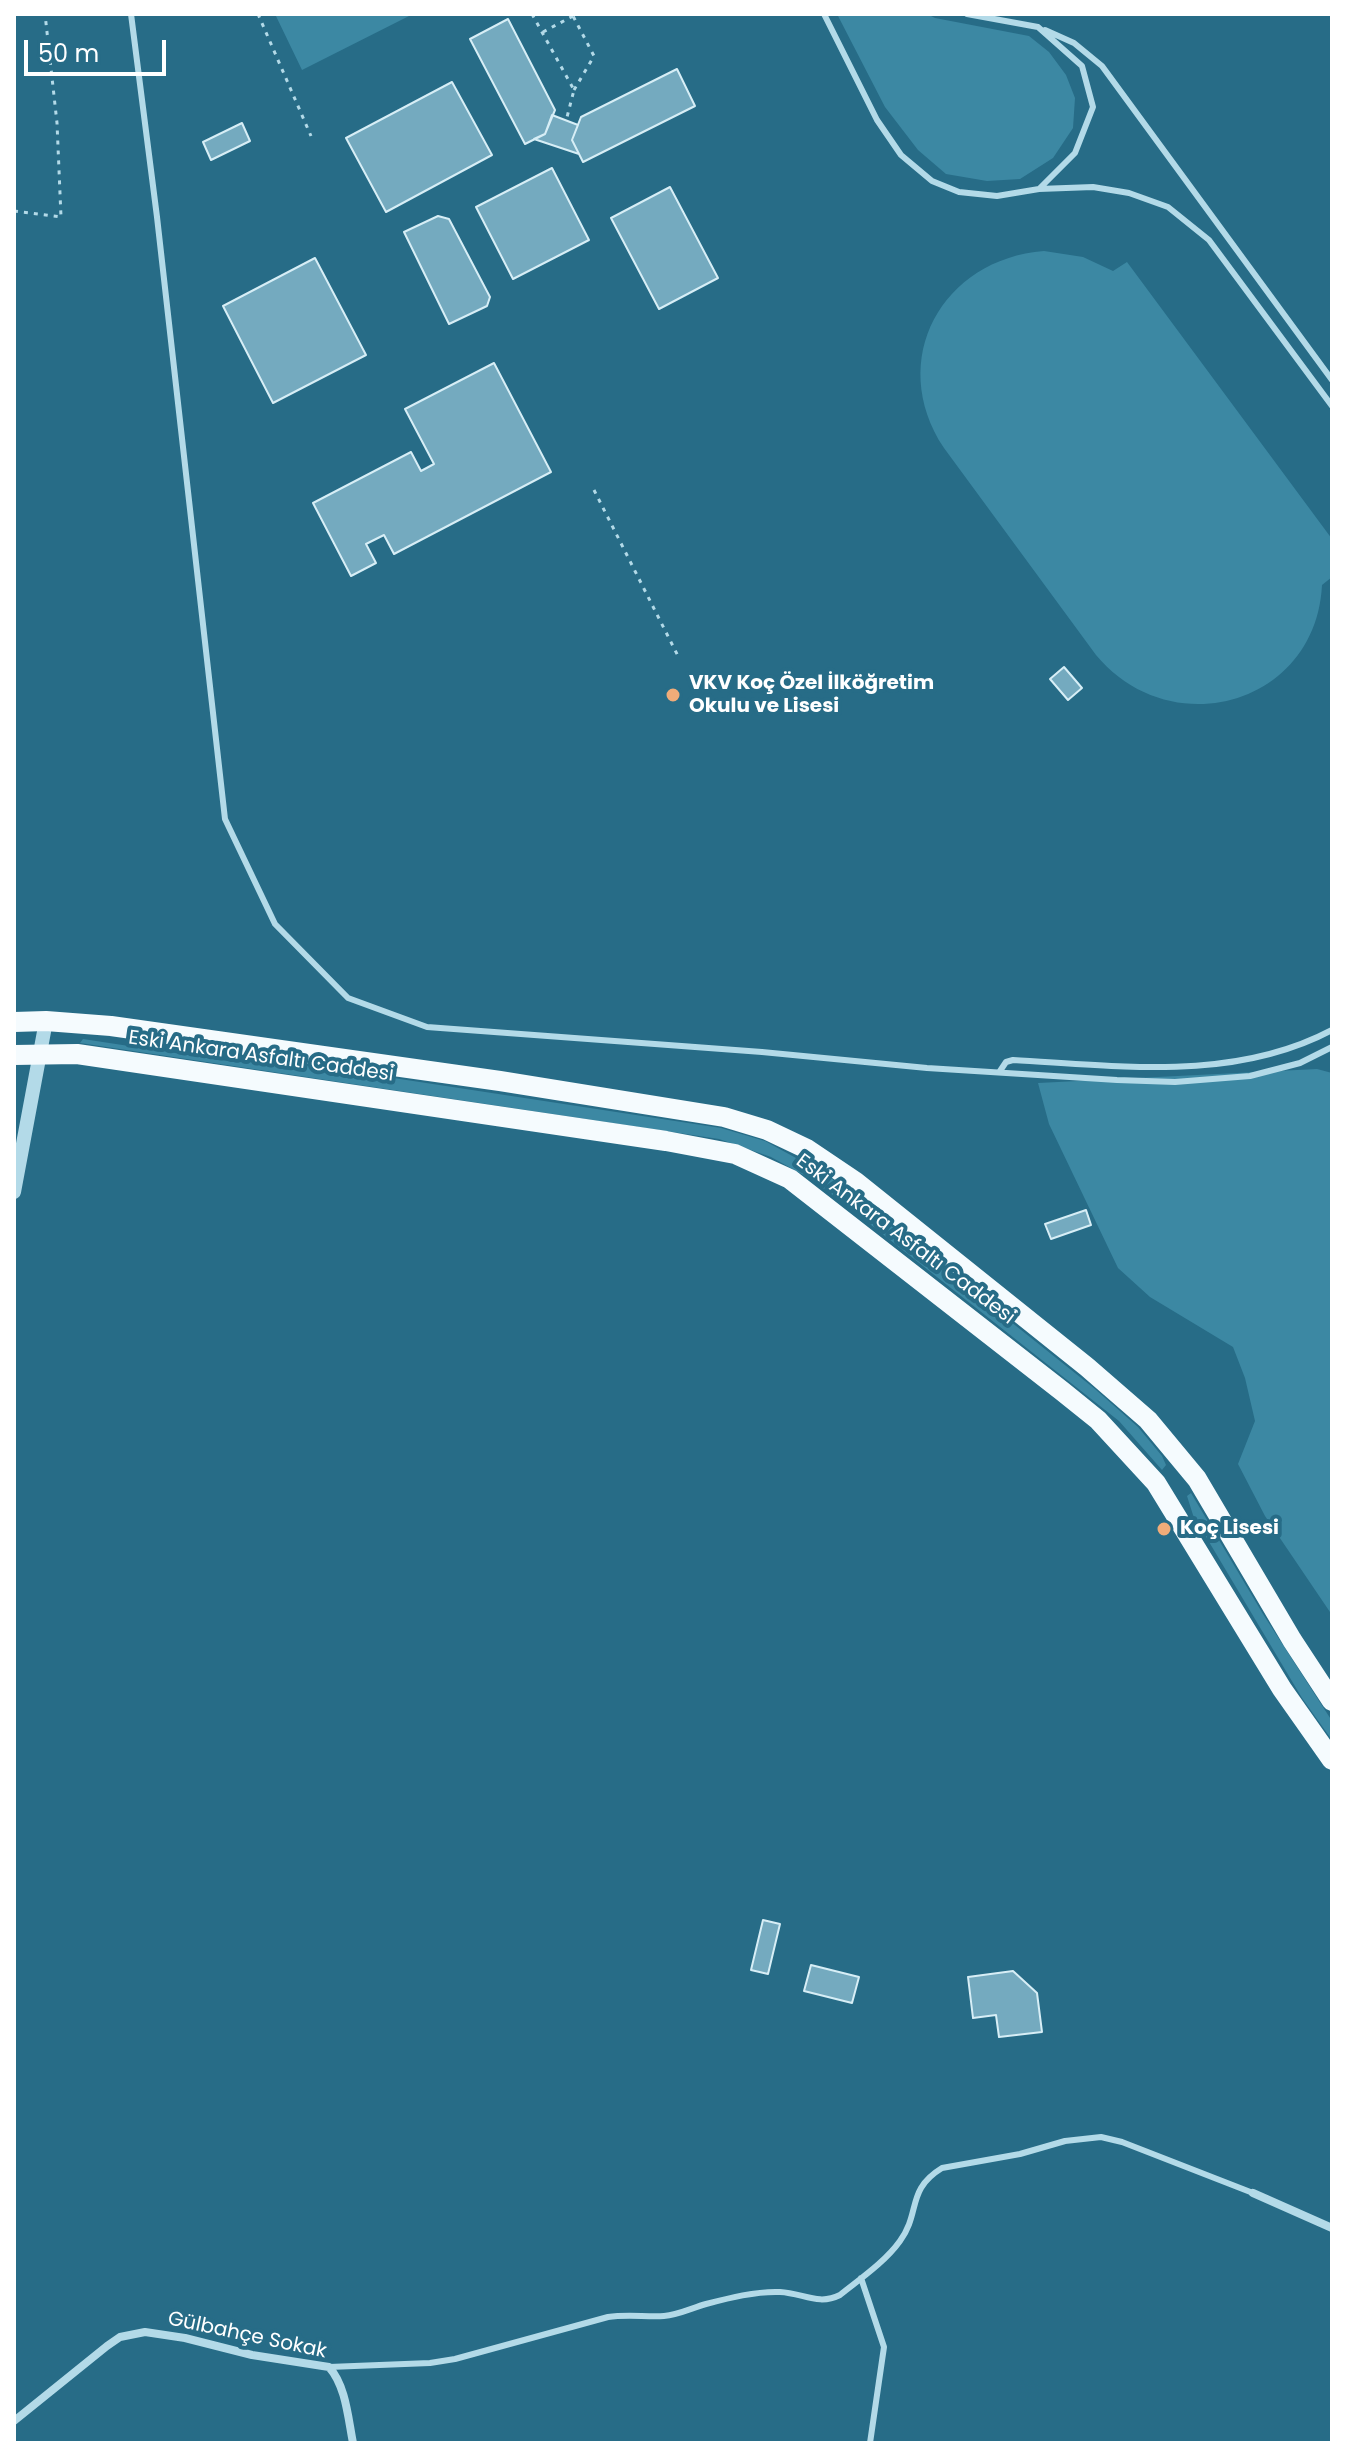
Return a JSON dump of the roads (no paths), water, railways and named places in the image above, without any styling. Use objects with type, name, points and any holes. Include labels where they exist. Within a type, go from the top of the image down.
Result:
[{"type":"main road","name":"Eski Ankara Asfaltı Caddesi","points":[[14,1022],[111,1026],[500,1081],[724,1117],[767,1130],[807,1149],[856,1182],[1087,1367],[1148,1420],[1197,1479],[1292,1640],[1332,1701]]},
{"type":"main road","name":"Eski Ankara Asfaltı Caddesi","points":[[14,1055],[77,1054],[666,1141],[735,1154],[790,1179],[1098,1420],[1130,1453],[1168,1501],[1282,1689],[1332,1760]]},
{"type":"street","points":[[14,1192],[46,1021]]},
{"type":"street","points":[[1253,2193],[1332,2228]]},
{"type":"street","name":"Gülbahçe Sokak","points":[[14,2421],[107,2346],[132,2333],[145,2332],[185,2338],[252,2355],[329,2367],[343,2393],[353,2443]]},
{"type":"lane","points":[[131,14],[225,819],[275,924],[348,998],[427,1027],[762,1052],[927,1068],[1117,1080],[1216,1081],[1250,1076],[1300,1063],[1332,1047]]},
{"type":"lane","points":[[824,14],[877,120],[901,155],[932,181],[959,192],[997,196],[1039,189],[1093,187],[1129,193],[1168,207],[1209,240],[1332,406]]},
{"type":"lane","points":[[967,14],[1038,27],[1074,43],[1102,66],[1332,380]]},
{"type":"lane","points":[[1038,27],[1082,66],[1093,107],[1075,153],[1039,189]]},
{"type":"lane","points":[[1000,1071],[1006,1062],[1013,1060],[1171,1068],[1231,1063],[1308,1042],[1332,1030]]},
{"type":"lane","points":[[329,2367],[430,2363],[455,2359],[608,2317],[664,2316],[755,2294],[778,2292],[819,2302],[830,2300],[861,2278],[898,2244],[910,2226],[917,2193],[933,2173],[942,2168],[1020,2154],[1065,2141],[1089,2137],[1122,2142],[1253,2193]]},
{"type":"lane","points":[[861,2278],[884,2347],[870,2443]]},
{"type":"place","name":"VKV Koç Özel İlköğretim Okulu ve Lisesi","points":[[673,695]]},
{"type":"place","name":"Koç Lisesi","points":[[1164,1529]]}]
